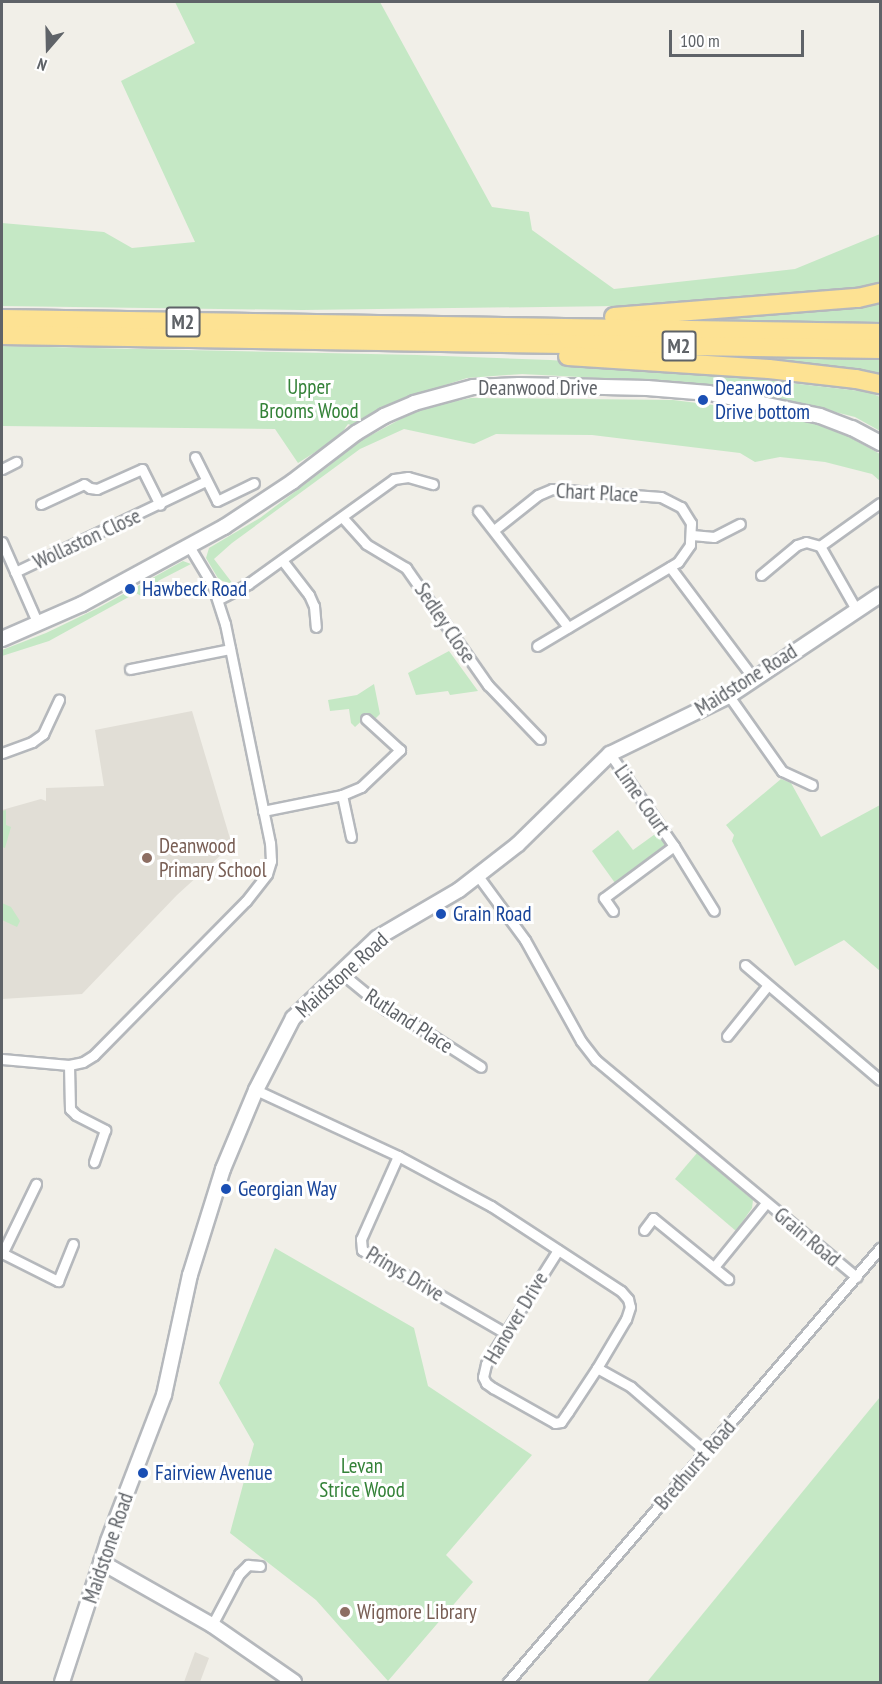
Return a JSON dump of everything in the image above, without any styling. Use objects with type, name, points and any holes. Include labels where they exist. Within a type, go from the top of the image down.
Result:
[{"type":"highway","name":"M2","points":[[517,327],[543,319],[640,316],[848,299],[880,293]]},
{"type":"highway","name":"M2","points":[[2,319],[880,333]]},
{"type":"highway","name":"M2","points":[[2,335],[880,349]]},
{"type":"highway","name":"M2","points":[[478,343],[528,354],[640,359],[818,375],[880,384]]},
{"type":"highway","name":"M2","points":[[818,375],[880,391]]},
{"type":"street","name":"Deanwood Drive","points":[[2,639],[38,624],[189,546],[263,502],[356,433],[384,416],[414,403],[473,387],[519,385],[647,388],[709,393],[820,417],[852,428],[880,443]]},
{"type":"street","points":[[195,457],[217,501],[254,483]]},
{"type":"street","points":[[2,469],[16,462]]},
{"type":"street","name":"Wollaston Close","points":[[41,504],[84,484],[97,489],[142,469],[160,505]]},
{"type":"street","points":[[219,599],[248,584],[394,479],[408,477],[433,484]]},
{"type":"street","name":"Wollaston Close","points":[[15,572],[160,505],[206,481]]},
{"type":"street","name":"Chart Place","points":[[494,530],[538,495],[558,489],[669,499],[686,512],[692,535]]},
{"type":"street","points":[[820,546],[880,503]]},
{"type":"street","points":[[478,511],[568,627]]},
{"type":"street","name":"Sedley Close","points":[[342,517],[366,544],[406,568],[488,685],[540,739]]},
{"type":"street","points":[[537,646],[670,567],[687,552],[692,535],[714,537],[740,524]]},
{"type":"street","points":[[2,542],[38,624]]},
{"type":"street","points":[[762,575],[797,545],[806,542],[820,546],[856,609]]},
{"type":"street","points":[[2,1059],[69,1065],[83,1062],[106,1045],[262,882],[270,868],[271,854],[264,811],[219,599],[189,546]]},
{"type":"street","points":[[282,560],[309,595],[314,606],[316,627]]},
{"type":"street","points":[[670,567],[754,679]]},
{"type":"street","name":"Maidstone Road","points":[[62,1683],[101,1562],[164,1395],[193,1265],[228,1154],[256,1090],[293,1018],[377,938],[478,876],[538,827],[610,754],[729,696],[880,595]]},
{"type":"street","points":[[130,669],[230,649]]},
{"type":"street","points":[[729,696],[782,771],[812,785]]},
{"type":"street","points":[[2,753],[32,742],[43,734],[59,699]]},
{"type":"street","points":[[264,811],[342,795],[361,787],[400,750],[366,719]]},
{"type":"street","name":"Lime Court","points":[[610,754],[675,846],[714,911]]},
{"type":"street","points":[[342,795],[351,837]]},
{"type":"street","name":"Lime Court","points":[[613,911],[604,898],[675,846]]},
{"type":"street","name":"Grain Road","points":[[478,876],[525,940],[581,1041],[596,1060],[856,1277]]},
{"type":"street","points":[[745,965],[880,1080]]},
{"type":"street","name":"Rutland Place","points":[[340,972],[385,1010],[420,1028],[481,1067]]},
{"type":"street","points":[[727,1036],[768,985]]},
{"type":"street","points":[[69,1065],[70,1109],[76,1115],[105,1130],[94,1162]]},
{"type":"street","points":[[256,1090],[398,1156],[491,1206],[628,1299],[630,1307],[626,1319],[597,1368],[631,1387],[706,1452]]},
{"type":"street","name":"Prinys Drive","points":[[398,1156],[363,1233],[360,1247],[375,1259],[506,1333]]},
{"type":"street","points":[[36,1184],[2,1253],[58,1281],[73,1245]]},
{"type":"street","points":[[714,1267],[766,1203]]},
{"type":"street","points":[[644,1230],[653,1218],[728,1279]]},
{"type":"street","name":"Bredhurst Road","points":[[508,1683],[880,1248]]},
{"type":"street","name":"Hanover Drive","points":[[558,1250],[486,1364],[483,1377],[486,1383],[555,1423],[561,1422],[597,1368]]},
{"type":"street","points":[[101,1562],[212,1625],[294,1683]]},
{"type":"street","points":[[212,1625],[238,1574],[248,1565],[260,1566]]},
{"type":"shaded area","name":"Deanwood Primary School","points":[[192,711],[232,845],[177,895],[82,994],[2,999],[2,810],[41,799],[46,801],[46,788],[104,786],[95,730]]},
{"type":"shaded area","points":[[195,1652],[209,1658],[200,1682],[184,1682]]},
{"type":"green space","points":[[175,2],[380,2],[492,207],[529,212],[532,230],[614,289],[795,269],[880,234],[880,286],[617,306],[302,310],[2,306],[2,223],[104,232],[132,248],[195,242],[121,81],[195,43]]},
{"type":"green space","points":[[880,297],[880,322],[647,319]]},
{"type":"green space","name":"Upper Brooms Wood","points":[[2,346],[417,355],[550,360],[651,367],[869,392],[880,397],[880,431],[855,417],[791,401],[676,382],[522,374],[467,378],[411,396],[356,427],[348,424],[339,437],[298,463],[275,429],[2,426]]},
{"type":"green space","points":[[670,355],[880,358],[880,382]]},
{"type":"green space","points":[[471,398],[673,400],[770,412],[829,426],[880,454],[880,481],[872,474],[825,462],[780,457],[755,462],[740,453],[592,435],[496,434],[474,444],[404,429],[360,449],[232,543],[214,559],[233,584],[219,580],[206,558],[209,548],[260,518],[329,466],[351,446],[421,408]]},
{"type":"green space","points":[[183,561],[191,564],[158,581],[161,591],[141,596],[136,593],[49,641],[2,656],[2,650],[46,633],[98,608]]},
{"type":"green space","points":[[449,651],[478,691],[450,695],[448,691],[416,695],[408,673]]},
{"type":"green space","points":[[374,684],[380,714],[375,719],[369,714],[355,727],[351,723],[349,709],[330,711],[328,700],[357,695]]},
{"type":"green space","points":[[781,779],[791,783],[821,837],[880,805],[880,971],[844,940],[795,966],[732,841],[734,835],[726,825]]},
{"type":"green space","points":[[6,810],[6,825],[11,827],[5,848],[2,847],[2,811]]},
{"type":"green space","points":[[618,830],[633,850],[658,832],[665,845],[615,883],[592,851]]},
{"type":"green space","points":[[2,903],[11,907],[20,921],[17,927],[2,920]]},
{"type":"green space","points":[[697,1153],[753,1200],[752,1208],[736,1231],[675,1179]]},
{"type":"green space","name":"Levan Strice Wood","points":[[275,1248],[414,1328],[428,1386],[532,1455],[446,1555],[473,1582],[388,1681],[316,1600],[230,1533],[254,1444],[219,1383]]},
{"type":"green space","points":[[880,1397],[880,1682],[647,1682]]},
{"type":"place","name":"Deanwood Drive bottom","points":[[703,400]]},
{"type":"place","name":"Hawbeck Road","points":[[130,589]]},
{"type":"place","name":"Deanwood Primary School","points":[[147,858]]},
{"type":"place","name":"Grain Road","points":[[441,914]]},
{"type":"place","name":"Georgian Way","points":[[226,1189]]},
{"type":"place","name":"Fairview Avenue","points":[[143,1473]]},
{"type":"place","name":"Wigmore Library","points":[[345,1612]]}]
